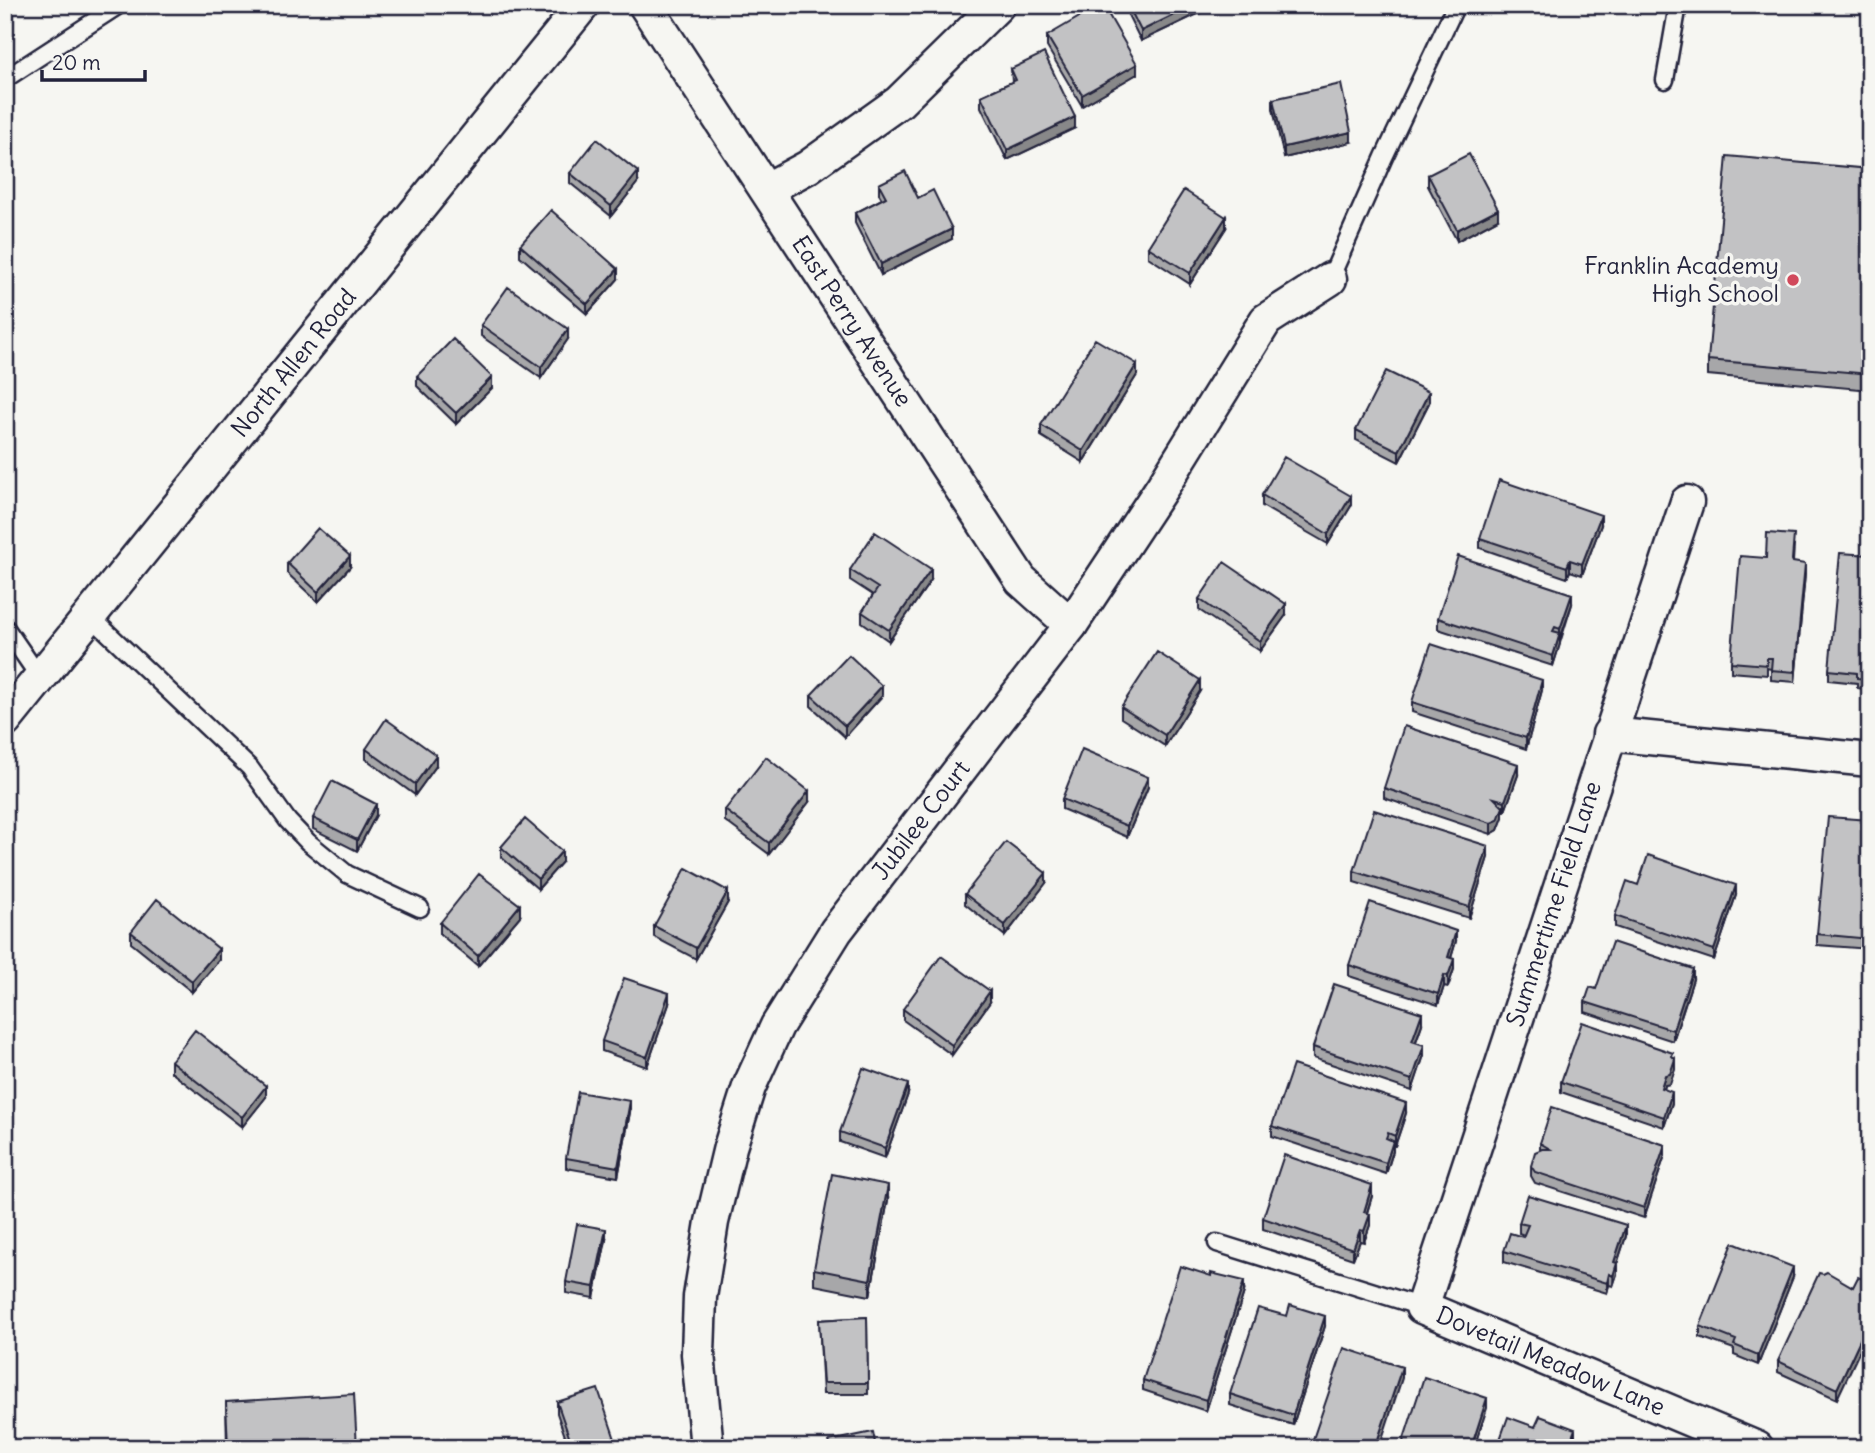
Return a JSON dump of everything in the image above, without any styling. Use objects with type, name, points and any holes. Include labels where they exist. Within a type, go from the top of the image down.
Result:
[{"type":"street","name":"North Allen Road","points":[[5,721],[583,5]]},
{"type":"street","name":"East Perry Avenue","points":[[645,5],[1021,580],[1071,625]]},
{"type":"street","points":[[767,189],[808,167],[899,102],[998,5]]},
{"type":"street","name":"Jubilee Court","points":[[707,1448],[698,1354],[700,1297],[712,1222],[730,1147],[749,1087],[776,1026],[836,931],[1071,625],[1163,486],[1266,320],[1330,279]]},
{"type":"street","name":"Summertime Field Lane","points":[[1422,1307],[1687,502]]},
{"type":"street","points":[[1609,734],[1870,760]]},
{"type":"street","name":"Dovetail Meadow Lane","points":[[1422,1307],[1757,1448]]},
{"type":"lane","points":[[5,79],[118,5]]},
{"type":"lane","points":[[1330,279],[1456,5]]},
{"type":"lane","points":[[1665,80],[1678,5]]},
{"type":"lane","points":[[90,615],[250,768],[288,821],[308,842],[347,874],[420,908]]},
{"type":"lane","points":[[5,627],[40,678]]},
{"type":"lane","points":[[1217,1243],[1422,1307]]},
{"type":"building","points":[[1103,5],[1137,64],[1082,95],[1047,36]]},
{"type":"building","points":[[1128,5],[1194,5],[1141,31]]},
{"type":"building","points":[[1044,53],[1075,117],[1007,150],[981,96],[1016,80],[1011,69]]},
{"type":"building","points":[[1341,84],[1351,132],[1284,147],[1273,99]]},
{"type":"building","points":[[597,139],[638,172],[611,206],[570,173]]},
{"type":"building","points":[[1469,154],[1498,209],[1457,230],[1428,175]]},
{"type":"building","name":"Franklin Academy High School","points":[[1727,156],[1870,169],[1870,374],[1708,360]]},
{"type":"building","points":[[905,171],[918,198],[933,190],[952,229],[881,264],[855,213],[886,197],[879,184]]},
{"type":"building","points":[[1184,190],[1226,217],[1190,273],[1148,247]]},
{"type":"building","points":[[551,210],[618,269],[587,304],[520,245]]},
{"type":"building","points":[[508,287],[568,329],[541,367],[481,325]]},
{"type":"building","points":[[453,339],[492,377],[456,413],[417,376]]},
{"type":"building","points":[[1095,339],[1137,364],[1083,451],[1041,425]]},
{"type":"building","points":[[1386,371],[1429,392],[1399,451],[1356,430]]},
{"type":"building","points":[[1284,457],[1351,496],[1328,534],[1262,495]]},
{"type":"building","points":[[1499,480],[1601,515],[1582,564],[1570,560],[1567,567],[1480,538]]},
{"type":"building","points":[[318,528],[350,556],[318,592],[287,563]]},
{"type":"building","points":[[875,532],[931,569],[889,630],[862,612],[878,588],[850,570]]},
{"type":"building","points":[[1767,533],[1794,535],[1792,560],[1805,564],[1795,672],[1771,670],[1772,658],[1767,658],[1767,665],[1731,662],[1740,556],[1766,558]]},
{"type":"building","points":[[1840,553],[1870,555],[1870,679],[1857,678],[1857,673],[1829,670]]},
{"type":"building","points":[[1458,556],[1572,594],[1560,629],[1555,627],[1553,631],[1560,633],[1553,656],[1438,618]]},
{"type":"building","points":[[1224,562],[1286,604],[1260,641],[1199,599]]},
{"type":"building","points":[[1431,644],[1542,680],[1526,738],[1412,702]]},
{"type":"building","points":[[1157,652],[1200,680],[1165,735],[1121,707]]},
{"type":"building","points":[[849,655],[882,686],[845,726],[811,695]]},
{"type":"building","points":[[386,719],[436,755],[415,784],[366,749]]},
{"type":"building","points":[[1404,726],[1518,764],[1505,801],[1494,798],[1503,807],[1498,820],[1491,823],[1384,788]]},
{"type":"building","points":[[1082,749],[1148,777],[1127,826],[1062,799]]},
{"type":"building","points":[[766,757],[809,791],[769,843],[725,810]]},
{"type":"building","points":[[332,781],[376,804],[357,840],[313,818]]},
{"type":"building","points":[[1374,810],[1488,846],[1469,907],[1354,871]]},
{"type":"building","points":[[1828,817],[1870,820],[1870,939],[1817,934]]},
{"type":"building","points":[[525,819],[562,851],[538,879],[501,847]]},
{"type":"building","points":[[1006,842],[1046,873],[1005,925],[965,894]]},
{"type":"building","points":[[1648,855],[1736,885],[1714,950],[1615,916],[1627,881],[1638,885]]},
{"type":"building","points":[[686,868],[728,891],[696,948],[654,926]]},
{"type":"building","points":[[479,874],[520,905],[478,956],[440,923]]},
{"type":"building","points":[[157,899],[219,949],[192,981],[131,932]]},
{"type":"building","points":[[1370,902],[1456,931],[1448,957],[1454,959],[1448,976],[1444,975],[1438,994],[1349,965]]},
{"type":"building","points":[[1612,942],[1693,969],[1673,1030],[1585,1002],[1590,987],[1596,989]]},
{"type":"building","points":[[941,956],[990,991],[952,1045],[903,1009]]},
{"type":"building","points":[[624,978],[669,993],[647,1057],[602,1041]]},
{"type":"building","points":[[1334,984],[1422,1013],[1412,1041],[1424,1045],[1412,1080],[1313,1047]]},
{"type":"building","points":[[1582,1022],[1673,1053],[1675,1059],[1670,1074],[1665,1075],[1661,1088],[1672,1092],[1664,1117],[1561,1082]]},
{"type":"building","points":[[195,1030],[266,1086],[242,1117],[171,1061]]},
{"type":"building","points":[[1293,1065],[1406,1103],[1395,1136],[1388,1133],[1386,1138],[1393,1141],[1386,1163],[1272,1126]]},
{"type":"building","points":[[863,1068],[908,1084],[885,1148],[840,1132]]},
{"type":"building","points":[[578,1092],[630,1101],[618,1167],[566,1158]]},
{"type":"building","points":[[1552,1107],[1665,1145],[1644,1208],[1535,1172],[1531,1166],[1535,1152],[1550,1149],[1540,1143]]},
{"type":"building","points":[[1284,1155],[1372,1185],[1364,1212],[1370,1214],[1353,1249],[1263,1218]]},
{"type":"building","points":[[832,1174],[888,1185],[870,1280],[814,1269]]},
{"type":"building","points":[[1528,1195],[1626,1225],[1614,1262],[1617,1263],[1613,1276],[1609,1274],[1607,1283],[1504,1251],[1510,1233],[1523,1237],[1528,1225],[1519,1223]]},
{"type":"building","points":[[577,1224],[606,1229],[594,1287],[566,1282]]},
{"type":"building","points":[[1733,1243],[1793,1267],[1758,1355],[1734,1345],[1736,1340],[1700,1326]]},
{"type":"building","points":[[1180,1266],[1211,1276],[1211,1273],[1244,1281],[1206,1400],[1143,1380]]},
{"type":"building","points":[[1827,1272],[1853,1287],[1858,1277],[1870,1282],[1870,1318],[1837,1389],[1778,1361],[1819,1273]]},
{"type":"building","points":[[1290,1305],[1325,1316],[1293,1415],[1230,1394],[1258,1308],[1287,1316]]},
{"type":"building","points":[[867,1317],[868,1383],[823,1383],[819,1320]]},
{"type":"building","points":[[1344,1348],[1402,1367],[1375,1448],[1310,1448]]},
{"type":"building","points":[[1424,1377],[1487,1398],[1471,1448],[1401,1448]]},
{"type":"building","points":[[1870,1377],[1870,1392],[1864,1389]]},
{"type":"building","points":[[598,1389],[618,1448],[573,1448],[557,1402]]},
{"type":"building","points":[[354,1394],[357,1448],[228,1448],[226,1402]]},
{"type":"building","points":[[1540,1416],[1575,1429],[1568,1448],[1497,1448],[1508,1417],[1535,1427]]},
{"type":"building","points":[[873,1432],[876,1448],[831,1448],[829,1441]]},
{"type":"building","points":[[1596,1442],[1611,1448],[1593,1448]]},
{"type":"place","name":"Franklin Academy High School","points":[[1793,280]]}]
